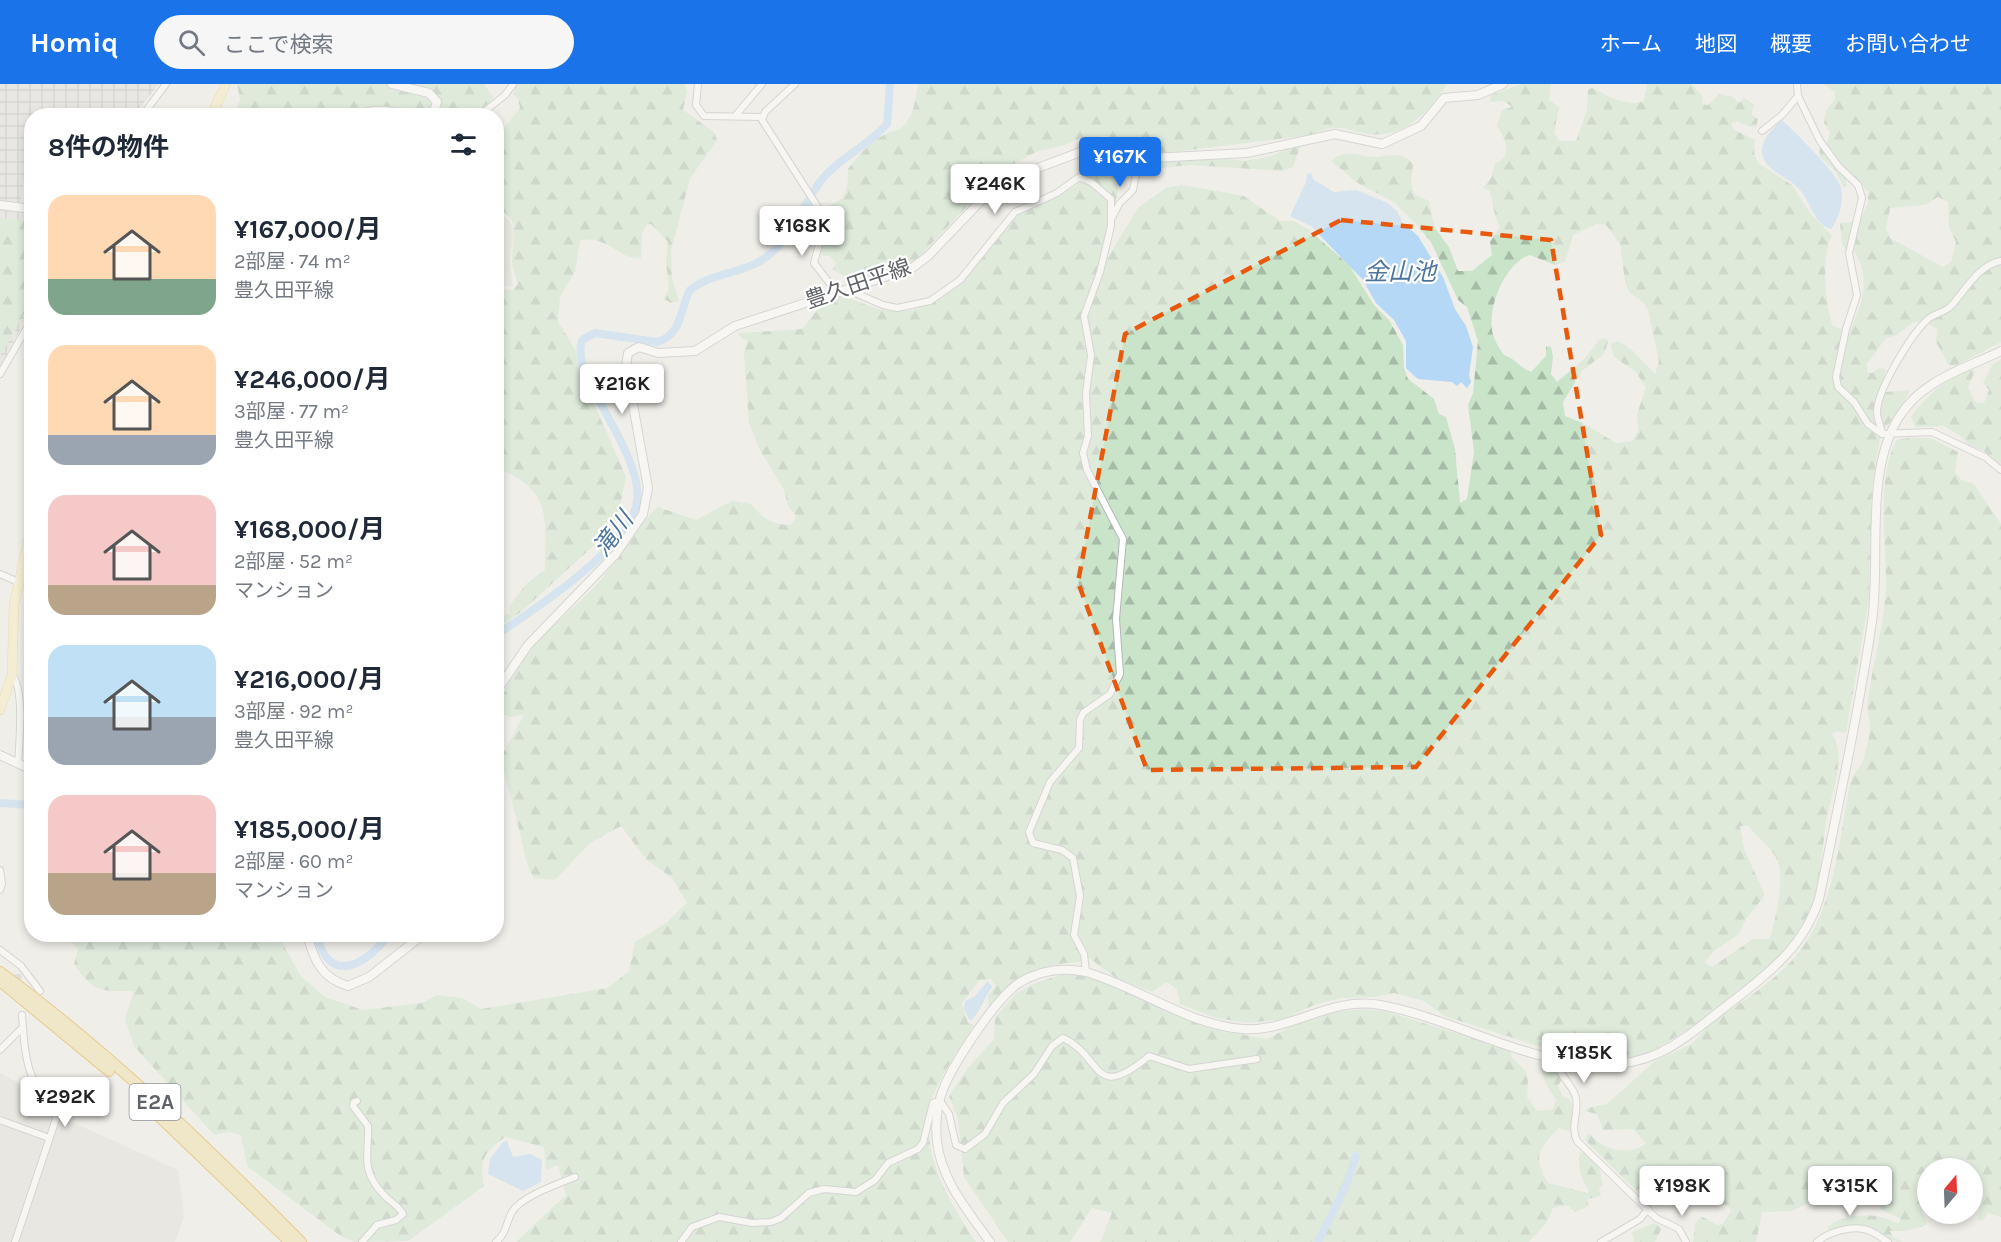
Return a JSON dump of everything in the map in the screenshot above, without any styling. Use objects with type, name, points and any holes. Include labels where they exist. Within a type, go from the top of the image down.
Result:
[{"type":"highway","name":"E2A","points":[[0,972],[121,1072],[233,1174],[301,1242]]},
{"type":"highway","name":"E2A","points":[[0,981],[118,1079],[290,1242]]},
{"type":"main road","points":[[216,108],[226,84]]},
{"type":"main road","points":[[0,710],[12,675],[14,605],[24,557]]},
{"type":"street","points":[[148,108],[166,84]]},
{"type":"street","points":[[392,84],[429,93],[437,102],[435,108]]},
{"type":"street","points":[[489,108],[506,95],[513,84]]},
{"type":"street","points":[[698,84],[696,105],[699,113],[710,118],[736,114],[762,117]]},
{"type":"street","points":[[736,114],[762,84]]},
{"type":"street","points":[[762,117],[795,84]]},
{"type":"street","name":"豊久田平線","points":[[504,680],[528,645],[615,555],[644,514],[648,488],[626,366],[628,353],[639,347],[658,353],[694,351],[735,326],[918,264],[1005,179],[1091,148],[1109,148],[1139,158],[1246,153],[1327,134],[1382,144],[1421,126],[1444,98],[1478,95],[1503,84]]},
{"type":"street","points":[[1791,84],[1797,90],[1825,150],[1858,185],[1861,192],[1861,204],[1849,253],[1857,296],[1846,329],[1836,377],[1838,387],[1854,402],[1868,424],[1885,435],[1913,431],[1932,432],[1977,453],[2001,470]]},
{"type":"street","points":[[1762,131],[1786,111],[1797,90]]},
{"type":"street","points":[[762,117],[764,124],[816,203],[824,224],[814,263],[837,293]]},
{"type":"street","points":[[1086,972],[1084,954],[1074,935],[1080,896],[1073,858],[1062,849],[1033,843],[1029,832],[1050,782],[1079,748],[1083,713],[1110,694],[1120,674],[1116,619],[1123,539],[1087,470],[1083,453],[1088,436],[1086,393],[1090,355],[1084,333],[1083,316],[1100,272],[1112,219],[1119,204],[1133,190],[1139,158]]},
{"type":"street","points":[[846,289],[874,302],[897,308],[930,301],[960,280],[1014,212],[1057,193],[1079,177],[1091,182],[1111,199],[1112,219]]},
{"type":"street","points":[[0,205],[24,208]]},
{"type":"street","points":[[990,1242],[951,1186],[944,1170],[937,1141],[940,1101],[956,1066],[992,1011],[1011,989],[1042,973],[1066,969],[1086,972],[1205,1021],[1233,1027],[1273,1026],[1344,1004],[1378,1005],[1558,1060],[1608,1067],[1638,1061],[1660,1053],[1768,974],[1785,958],[1809,925],[1821,891],[1866,658],[1875,596],[1879,478],[1885,435],[1877,411],[1879,401],[1895,363],[1924,323],[1932,316],[1948,309],[1986,267],[2001,261]]},
{"type":"street","points":[[0,374],[24,333]]},
{"type":"street","points":[[1885,435],[1909,403],[1921,392],[1952,372],[2001,351]]},
{"type":"street","points":[[0,574],[18,582]]},
{"type":"street","points":[[12,675],[17,680],[18,694],[18,765]]},
{"type":"street","points":[[0,755],[24,767]]},
{"type":"street","points":[[0,870],[2,884],[0,890]]},
{"type":"street","points":[[310,942],[318,966],[334,981],[348,986],[369,977],[414,942]]},
{"type":"street","points":[[0,950],[21,966],[40,991]]},
{"type":"street","points":[[18,974],[21,966]]},
{"type":"street","points":[[15,1242],[58,1113],[42,1095],[27,1070],[22,1015]]},
{"type":"street","points":[[0,1050],[22,1027]]},
{"type":"street","points":[[940,1101],[944,1103],[949,1113],[956,1145],[965,1149],[985,1134],[1003,1102],[1034,1074],[1052,1046],[1063,1038],[1078,1048],[1101,1074],[1110,1076],[1126,1074],[1149,1056],[1189,1069],[1257,1059]]},
{"type":"street","points":[[1558,1060],[1558,1068],[1576,1099],[1574,1128],[1577,1141],[1661,1222],[1679,1229],[1686,1242]]},
{"type":"street","points":[[357,1101],[353,1106],[368,1126],[365,1151],[368,1170],[379,1190],[404,1214],[396,1220],[377,1224],[362,1242]]},
{"type":"street","points":[[681,1242],[692,1227],[719,1217],[752,1223],[771,1222],[782,1218],[809,1192],[824,1189],[856,1192],[875,1180],[888,1163],[918,1149],[923,1143],[933,1103],[940,1101]]},
{"type":"street","points":[[0,1120],[49,1138]]},
{"type":"street","points":[[496,1242],[503,1235],[515,1208],[533,1195],[575,1177]]},
{"type":"street","points":[[1601,1242],[1640,1219],[1648,1209]]},
{"type":"street","points":[[1817,1242],[1835,1233],[1859,1228],[1874,1233],[1888,1242]]},
{"type":"highlighted area","points":[[1341,220],[1551,240],[1601,535],[1416,767],[1147,770],[1078,582],[1125,334]]},
{"type":"shaded area","points":[[0,84],[159,84],[140,108],[24,108],[24,181],[20,213],[24,214],[24,323],[0,366]]},
{"type":"shaded area","points":[[504,217],[514,229],[510,262],[513,287],[504,285]]},
{"type":"shaded area","points":[[0,1073],[28,1088],[54,1114],[178,1170],[184,1217],[175,1242],[0,1242]]},
{"type":"green space","points":[[237,84],[484,84],[493,97],[486,108],[237,108],[240,99]]},
{"type":"green space","points":[[516,84],[684,84],[687,92],[683,110],[714,132],[717,140],[690,179],[671,251],[672,278],[679,301],[671,303],[664,299],[669,288],[666,262],[668,242],[651,224],[646,225],[642,234],[641,258],[633,258],[597,241],[580,241],[575,272],[560,296],[558,322],[575,349],[581,374],[626,477],[616,525],[521,612],[504,623],[504,616],[510,613],[509,606],[527,583],[545,570],[545,521],[542,508],[537,496],[528,486],[504,472],[504,289],[513,290],[518,284],[512,263],[513,224],[504,212],[504,128],[520,108],[518,99],[513,94]]},
{"type":"green space","points":[[918,84],[1447,84],[1433,104],[1415,121],[1394,132],[1382,134],[1335,128],[1310,135],[1166,153],[1151,153],[1121,138],[1104,136],[1079,139],[1036,152],[995,177],[914,262],[891,272],[859,281],[849,280],[833,269],[836,263],[830,256],[821,255],[820,250],[829,227],[828,206],[840,200],[846,192],[848,169],[861,153],[876,140],[905,124],[913,108]]},
{"type":"green space","points":[[1522,84],[1551,84],[1549,100],[1559,107],[1554,133],[1560,141],[1576,141],[1587,110],[1588,89],[1594,88],[1605,95],[1632,103],[1644,101],[1647,84],[1692,84],[1703,97],[1702,104],[1708,105],[1719,94],[1733,97],[1739,103],[1744,98],[1755,105],[1751,114],[1758,119],[1756,127],[1737,121],[1731,123],[1733,129],[1755,140],[1754,152],[1758,163],[1792,185],[1810,213],[1832,236],[1825,267],[1830,317],[1833,326],[1850,331],[1861,300],[1864,282],[1863,272],[1854,251],[1846,250],[1842,244],[1840,223],[1860,221],[1868,203],[1868,191],[1850,173],[1846,179],[1847,186],[1844,188],[1835,171],[1820,157],[1819,148],[1828,141],[1830,132],[1824,123],[1826,110],[1835,99],[1835,92],[1824,84],[2001,84],[2001,342],[1955,366],[1949,365],[1936,342],[1937,329],[1922,321],[1912,323],[1897,335],[1886,338],[1867,364],[1867,372],[1872,373],[1879,368],[1886,369],[1882,387],[1886,392],[1910,390],[1885,428],[1877,422],[1870,429],[1880,438],[1872,487],[1869,598],[1846,733],[1837,731],[1832,734],[1836,744],[1838,766],[1826,822],[1815,893],[1806,920],[1787,947],[1744,987],[1690,1028],[1640,1056],[1608,1062],[1594,1061],[1568,1052],[1551,1050],[1444,1016],[1424,1001],[1394,993],[1375,997],[1342,998],[1316,1004],[1284,1019],[1249,1023],[1216,1018],[1180,1004],[1177,989],[1167,982],[1152,992],[1116,978],[1089,958],[1046,967],[1027,974],[1011,985],[989,1009],[988,996],[995,986],[991,979],[980,980],[962,1003],[968,1023],[974,1025],[948,1066],[931,1101],[928,1129],[930,1146],[941,1180],[976,1242],[516,1242],[566,1195],[558,1165],[546,1170],[544,1147],[505,1137],[485,1157],[482,1169],[484,1186],[408,1241],[356,1242],[342,1237],[247,1166],[241,1135],[229,1132],[214,1135],[134,1046],[125,1019],[134,991],[99,988],[87,980],[74,964],[78,949],[71,942],[282,942],[300,975],[325,997],[363,1010],[422,1003],[437,995],[462,998],[481,1009],[608,988],[629,971],[635,942],[666,923],[687,903],[672,878],[646,859],[621,826],[590,843],[555,880],[534,878],[525,856],[504,769],[504,752],[524,715],[509,717],[504,715],[504,693],[512,674],[538,641],[598,583],[643,523],[658,507],[696,520],[732,501],[751,504],[773,523],[792,524],[796,516],[788,506],[784,490],[759,448],[749,423],[744,354],[747,341],[738,335],[740,333],[802,329],[822,304],[844,296],[875,308],[896,311],[913,310],[928,305],[942,297],[967,276],[993,246],[1012,217],[1076,185],[1089,168],[1102,162],[1104,152],[1113,159],[1118,181],[1114,209],[1103,247],[1108,257],[1138,208],[1166,188],[1182,185],[1244,196],[1280,221],[1294,221],[1309,230],[1349,265],[1374,305],[1389,320],[1403,345],[1404,368],[1408,379],[1434,399],[1439,414],[1446,417],[1455,449],[1460,503],[1467,499],[1474,452],[1468,405],[1473,393],[1478,341],[1467,307],[1458,300],[1431,242],[1417,225],[1394,202],[1359,184],[1331,161],[1346,154],[1373,157],[1400,156],[1409,160],[1413,165],[1411,183],[1414,194],[1429,201],[1435,228],[1449,247],[1458,271],[1472,271],[1492,255],[1490,242],[1500,227],[1490,191],[1483,188],[1491,178],[1495,163],[1501,160],[1506,152],[1505,141],[1497,126],[1502,110],[1512,107],[1504,101],[1490,102],[1491,95]],"holes":[[[1938,197],[1948,202],[1949,228],[1956,242],[1951,262],[1943,267],[1890,238],[1886,229],[1890,208],[1925,205]],[[1596,224],[1606,225],[1620,244],[1625,282],[1629,292],[1644,303],[1648,310],[1659,361],[1655,374],[1632,350],[1618,341],[1611,344],[1614,357],[1636,372],[1646,388],[1637,414],[1638,431],[1632,441],[1616,443],[1585,424],[1565,416],[1563,402],[1582,371],[1604,354],[1608,342],[1606,338],[1600,339],[1584,359],[1557,382],[1551,374],[1553,357],[1551,347],[1546,346],[1546,356],[1531,372],[1504,355],[1493,333],[1492,320],[1496,297],[1506,275],[1513,266],[1530,255],[1555,265],[1565,262],[1573,235]],[[1740,826],[1749,826],[1771,850],[1778,862],[1780,884],[1777,908],[1770,939],[1753,939],[1712,967],[1705,962],[1714,951],[1739,934],[1746,919],[1765,895],[1744,849]]]},
{"type":"green space","points":[[1300,147],[1293,167],[1283,171],[1189,165],[1154,169],[1148,167],[1154,162],[1220,158],[1243,161],[1269,157],[1287,149]]},
{"type":"green space","points":[[0,218],[24,220],[24,314],[0,357]]},
{"type":"green space","points":[[2001,359],[2001,464],[1984,451],[1968,445],[1962,437],[1944,426],[1916,427],[1911,417],[1923,402],[1944,383],[1970,369],[1975,371],[1968,387],[1975,402],[1984,403],[1989,390],[1983,383],[1992,365]]},
{"type":"green space","points":[[1930,438],[1958,452],[1955,472],[1961,480],[1974,484],[2001,524],[2001,1217],[1988,1213],[1983,1220],[1983,1158],[1917,1158],[1917,1224],[1926,1224],[1906,1231],[1890,1231],[1893,1237],[1903,1242],[1891,1239],[1874,1228],[1864,1225],[1831,1231],[1827,1228],[1832,1224],[1854,1216],[1877,1216],[1898,1223],[1901,1219],[1880,1209],[1881,1202],[1877,1197],[1830,1197],[1815,1200],[1792,1211],[1762,1212],[1756,1242],[1693,1242],[1695,1224],[1701,1216],[1717,1225],[1723,1224],[1731,1211],[1729,1207],[1687,1189],[1668,1192],[1657,1201],[1647,1201],[1585,1140],[1588,1134],[1605,1146],[1617,1150],[1636,1149],[1646,1143],[1633,1129],[1603,1130],[1597,1114],[1585,1111],[1587,1108],[1607,1104],[1655,1061],[1692,1044],[1710,1024],[1775,977],[1797,955],[1816,924],[1836,864],[1851,781],[1863,761],[1869,739],[1868,703],[1886,584],[1884,493],[1890,457],[1896,440]]},
{"type":"green space","points":[[1067,973],[1091,977],[1207,1027],[1267,1039],[1290,1027],[1332,1013],[1363,1009],[1388,1012],[1511,1050],[1512,1058],[1527,1074],[1527,1097],[1537,1111],[1553,1109],[1556,1100],[1542,1073],[1543,1065],[1550,1062],[1562,1079],[1558,1086],[1563,1097],[1568,1098],[1573,1105],[1571,1132],[1559,1128],[1540,1153],[1540,1166],[1543,1174],[1548,1183],[1588,1193],[1589,1190],[1579,1168],[1580,1153],[1584,1153],[1599,1167],[1603,1184],[1599,1189],[1601,1196],[1587,1199],[1589,1206],[1575,1212],[1568,1205],[1553,1208],[1547,1222],[1529,1242],[1100,1242],[1112,1213],[1092,1208],[1070,1242],[1008,1242],[964,1177],[958,1119],[949,1096],[967,1069],[994,1039],[995,1018],[1015,994],[1035,983]]},
{"type":"green space","points":[[1655,1223],[1662,1228],[1655,1242],[1634,1242],[1632,1232]]},
{"type":"water","points":[[1782,120],[1815,153],[1841,188],[1841,205],[1831,229],[1825,227],[1817,218],[1800,190],[1773,170],[1763,157],[1762,150],[1766,137]]},
{"type":"water","name":"金山池","points":[[1311,173],[1314,180],[1334,192],[1356,190],[1386,202],[1397,211],[1403,223],[1418,236],[1443,277],[1455,309],[1466,326],[1473,347],[1469,375],[1471,382],[1467,388],[1461,382],[1457,386],[1452,382],[1418,379],[1410,372],[1406,368],[1406,341],[1394,320],[1376,303],[1363,280],[1311,226],[1290,216],[1306,182],[1307,174]]},
{"type":"water","points":[[988,981],[992,987],[977,1014],[970,1021],[964,1009],[965,1001],[974,997]]},
{"type":"water","points":[[507,1141],[513,1157],[530,1154],[542,1160],[541,1182],[523,1191],[488,1174],[490,1159],[503,1142]]},
{"type":"waterway","name":"滝川","points":[[504,630],[555,594],[599,558],[617,539],[630,520],[637,502],[635,477],[631,464],[584,371],[581,355],[582,340],[595,333],[657,342],[665,339],[676,328],[690,290],[707,280],[753,265],[772,252],[789,233],[823,178],[887,124],[890,84]]},
{"type":"waterway","name":"滝川","points":[[0,803],[24,804]]},
{"type":"waterway","name":"滝川","points":[[320,942],[330,961],[349,966],[370,955],[382,942]]},
{"type":"waterway","points":[[1318,1242],[1346,1185],[1356,1156]]},
{"type":"tunnel","points":[[18,974],[19,988]]}]
